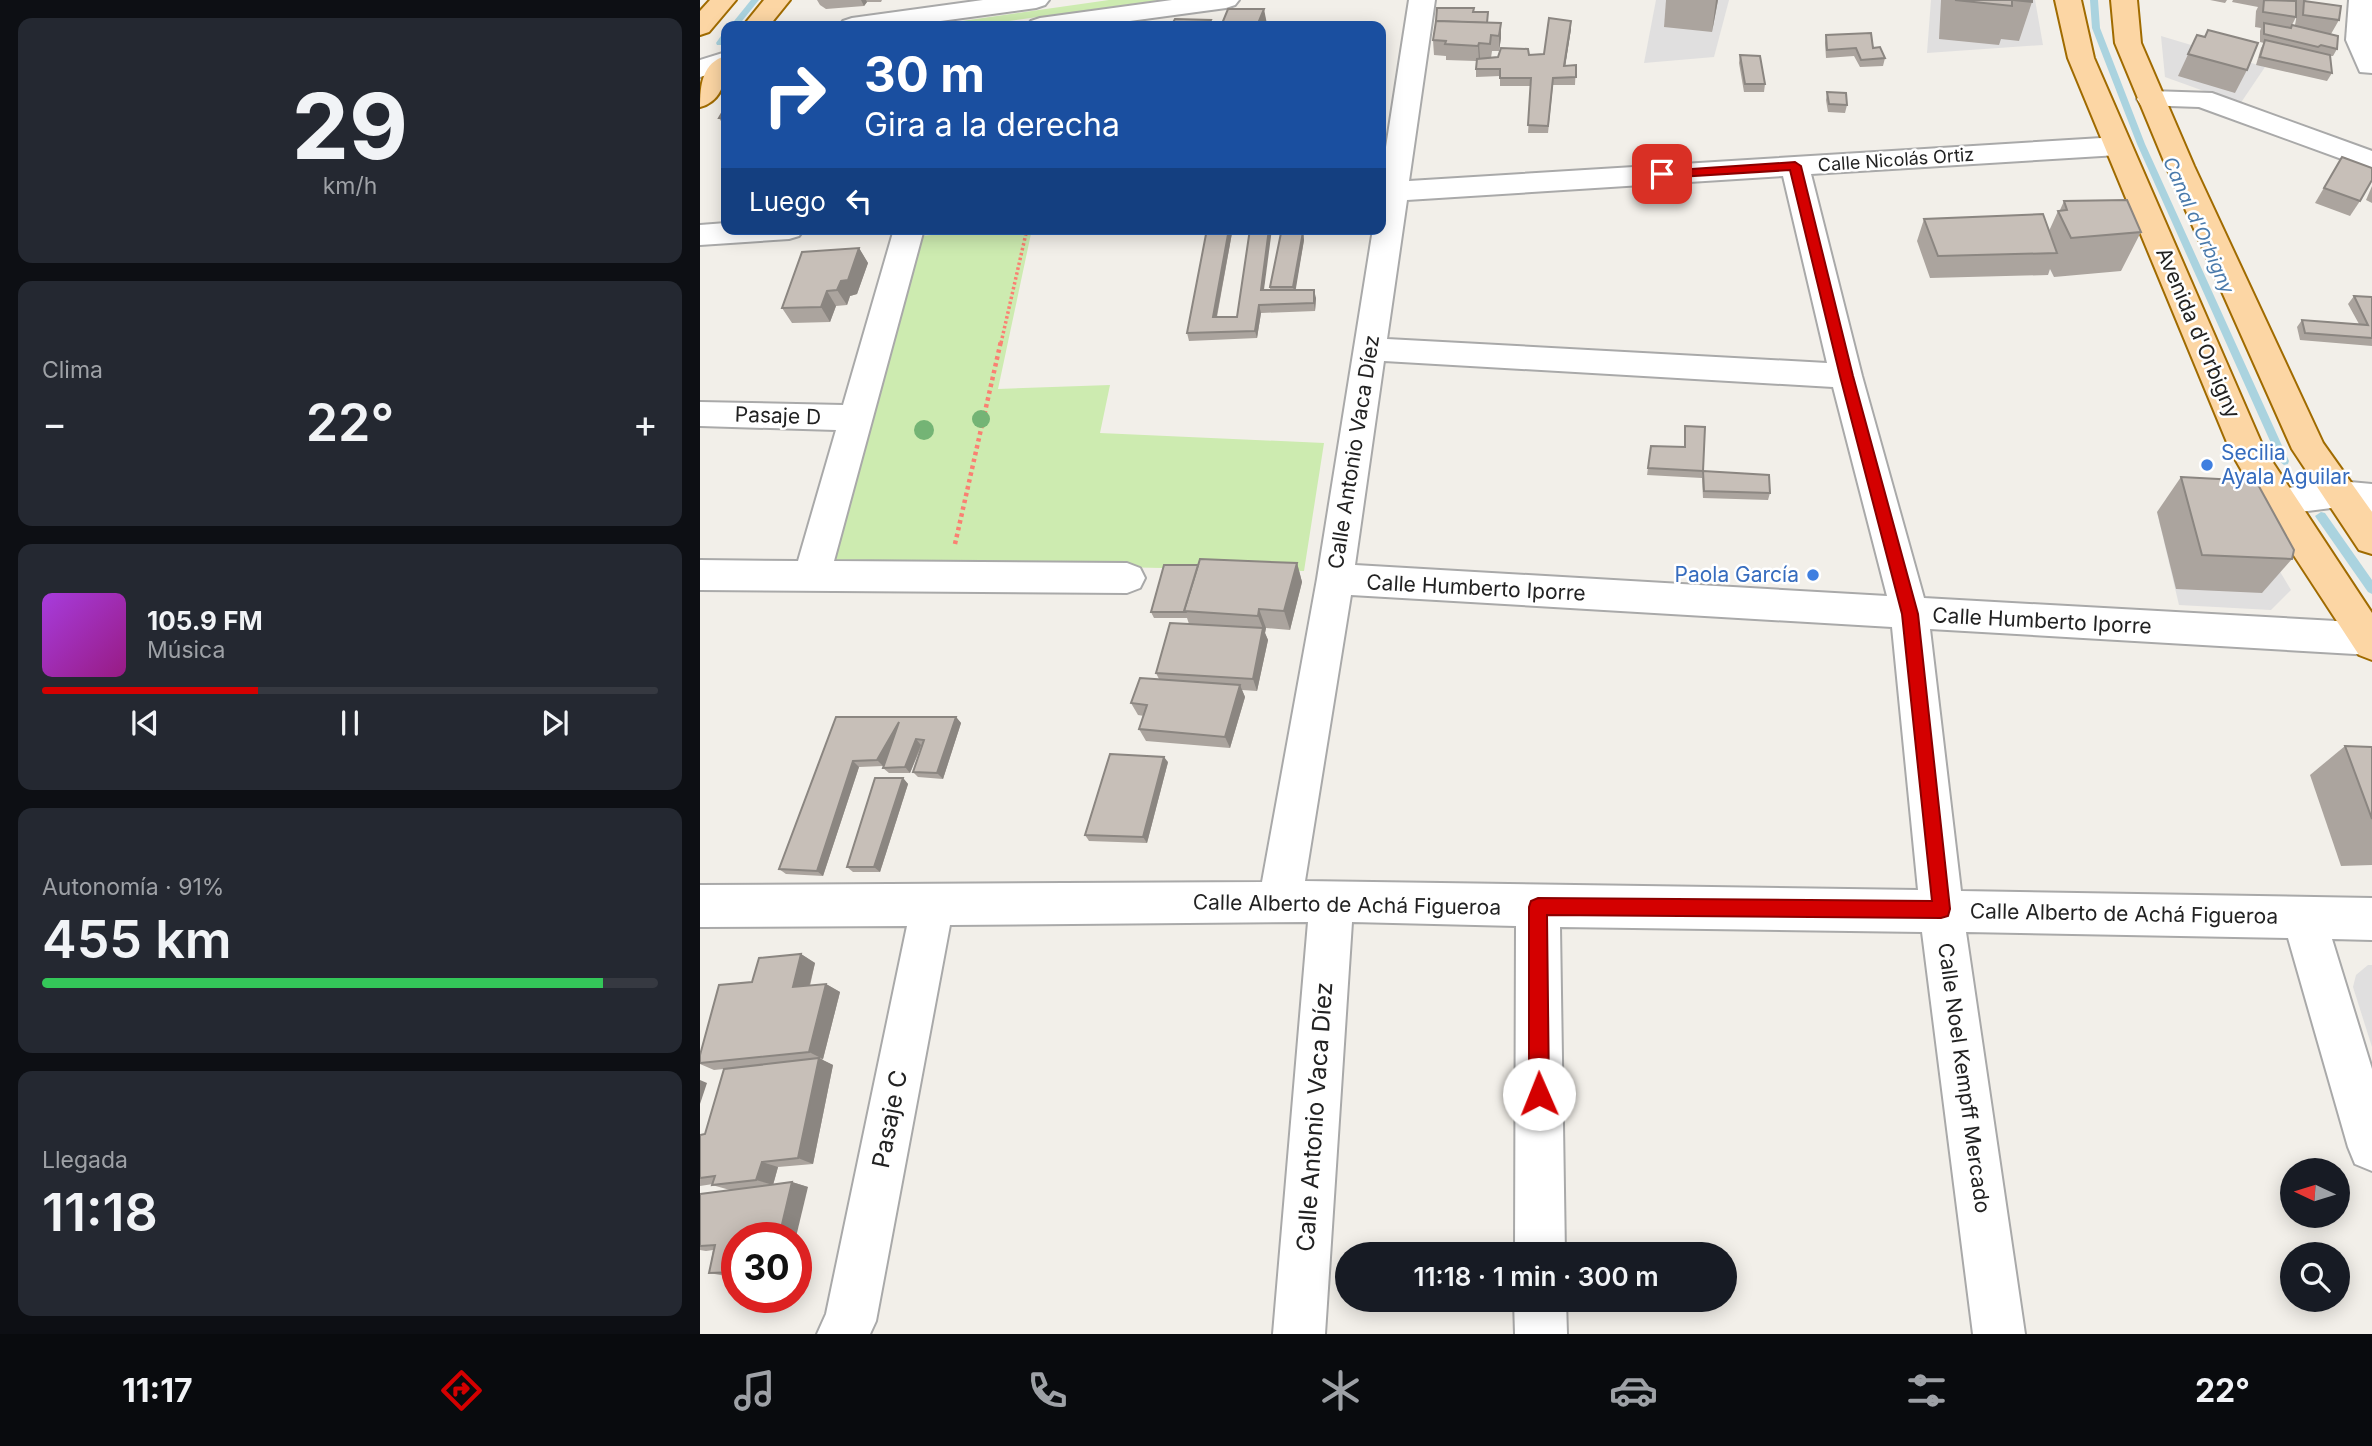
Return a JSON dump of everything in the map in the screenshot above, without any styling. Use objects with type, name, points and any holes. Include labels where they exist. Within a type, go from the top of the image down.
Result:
[{"type":"main road","points":[[700,27],[723,0]]},
{"type":"main road","points":[[760,21],[777,0]]},
{"type":"main road","name":"Avenida d'Orbigny","points":[[2068,0],[2081,58],[2249,452],[2277,501],[2371,641]]},
{"type":"main road","points":[[2124,0],[2128,43],[2151,99],[2309,449],[2355,496],[2372,540]]},
{"type":"street","points":[[887,21],[1036,0]]},
{"type":"street","points":[[1076,21],[1226,0]]},
{"type":"street","name":"Calle Antonio Vaca Díez","points":[[1387,192],[1422,0]]},
{"type":"street","points":[[2362,0],[2359,40],[2369,66]]},
{"type":"street","points":[[2151,99],[2202,99],[2372,161]]},
{"type":"street","name":"Calle Nicolás Ortiz","points":[[1387,192],[2118,146]]},
{"type":"street","name":"Calle Noel Kempff Mercado","points":[[1795,166],[1846,376],[1910,614],[1941,909],[1999,1334]]},
{"type":"street","points":[[700,235],[721,234]]},
{"type":"street","points":[[812,574],[907,235]]},
{"type":"street","name":"Calle Antonio Vaca Díez","points":[[1280,903],[1335,579],[1370,349],[1382,235]]},
{"type":"street","points":[[1370,349],[1846,376]]},
{"type":"street","name":"Pasaje D","points":[[700,414],[855,418]]},
{"type":"street","points":[[2277,501],[2355,496]]},
{"type":"street","points":[[700,575],[1127,578]]},
{"type":"street","name":"Calle Humberto Iporre","points":[[1335,579],[2371,641]]},
{"type":"street","name":"Calle Antonio Vaca Díez","points":[[1299,1334],[1332,900]]},
{"type":"street","name":"Calle Alberto de Achá Figueroa","points":[[700,906],[1280,903],[1332,900],[1538,907],[1941,909],[2372,919]]},
{"type":"street","name":"Pasaje C","points":[[843,1334],[850,1321],[933,903]]},
{"type":"street","points":[[1538,907],[1540,1242]]},
{"type":"street","points":[[2304,918],[2372,1147]]},
{"type":"street","points":[[1540,1312],[1541,1334]]},
{"type":"path","points":[[947,576],[1026,235]]},
{"type":"shaded area","points":[[1656,0],[1729,0],[1714,57],[1644,63]]},
{"type":"shaded area","points":[[1931,0],[2035,0],[2043,45],[1927,53]]},
{"type":"shaded area","points":[[2161,36],[2265,67],[2240,104],[2165,77]]},
{"type":"shaded area","points":[[2157,512],[2248,518],[2291,590],[2271,610],[2179,605]]},
{"type":"shaded area","points":[[2368,965],[2372,965],[2372,1047],[2353,987],[2356,975]]},
{"type":"green space","points":[[1109,0],[1161,0],[1009,21],[962,21]]},
{"type":"green space","points":[[1031,235],[998,389],[1110,385],[1100,433],[1324,443],[1304,571],[833,561],[920,236]]},
{"type":"building","points":[[1955,0],[2012,0],[2012,6]]},
{"type":"building","points":[[2264,0],[2296,1],[2296,17],[2263,12]]},
{"type":"building","points":[[2304,1],[2341,6],[2339,20],[2303,15]]},
{"type":"building","points":[[1437,8],[1474,8],[1473,12],[1488,12],[1487,23],[1436,21]]},
{"type":"building","points":[[1228,9],[1264,9],[1259,21],[1223,21]]},
{"type":"building","points":[[1549,18],[1571,21],[1564,66],[1576,65],[1576,77],[1553,78],[1548,126],[1528,125],[1531,78],[1500,78],[1500,69],[1476,69],[1477,59],[1498,57],[1501,48],[1528,49],[1529,55],[1544,54]]},
{"type":"building","points":[[1175,19],[1211,20],[1210,21],[1174,21]]},
{"type":"building","points":[[1436,21],[1501,23],[1499,36],[1491,35],[1490,44],[1479,43],[1478,46],[1445,44],[1446,41],[1433,40]]},
{"type":"building","points":[[2264,23],[2291,28],[2292,25],[2338,36],[2337,49],[2264,34]]},
{"type":"building","points":[[2208,30],[2258,43],[2247,70],[2188,54],[2197,35],[2205,37]]},
{"type":"building","points":[[1871,33],[1873,48],[1880,47],[1885,58],[1861,60],[1856,48],[1827,50],[1826,35]]},
{"type":"building","points":[[2265,40],[2330,55],[2332,73],[2260,57]]},
{"type":"building","points":[[1740,55],[1760,56],[1765,84],[1745,84]]},
{"type":"building","points":[[1827,92],[1846,93],[1847,105],[1829,104]]},
{"type":"building","points":[[2342,157],[2372,168],[2372,180],[2360,201],[2324,188]]},
{"type":"building","points":[[2127,200],[2141,232],[2071,238],[2058,211],[2067,210],[2064,201]]},
{"type":"building","points":[[2043,214],[2057,253],[1938,256],[1924,219]]},
{"type":"building","points":[[1206,235],[1228,235],[1213,317],[1237,317],[1249,235],[1268,235],[1261,290],[1314,290],[1314,303],[1259,305],[1255,331],[1187,333]]},
{"type":"building","points":[[1281,235],[1302,235],[1293,287],[1270,287]]},
{"type":"building","points":[[859,248],[848,280],[841,281],[837,290],[827,291],[821,307],[782,308],[802,252]]},
{"type":"building","points":[[2354,296],[2372,297],[2372,338],[2305,333],[2302,320],[2368,325]]},
{"type":"building","points":[[1685,426],[1705,427],[1703,471],[1648,468],[1651,446],[1685,447]]},
{"type":"building","points":[[1703,471],[1769,475],[1770,493],[1704,491]]},
{"type":"building","points":[[2181,477],[2256,481],[2294,550],[2292,559],[2202,555]]},
{"type":"building","points":[[1200,559],[1297,563],[1284,611],[1259,609],[1258,616],[1184,611]]},
{"type":"building","points":[[1164,565],[1198,565],[1185,612],[1151,612]]},
{"type":"building","points":[[1170,623],[1263,628],[1253,679],[1156,673]]},
{"type":"building","points":[[1140,678],[1240,685],[1225,737],[1139,729],[1147,705],[1131,703]]},
{"type":"building","points":[[836,717],[956,717],[937,773],[913,772],[924,740],[916,739],[905,767],[883,768],[899,722],[877,760],[853,761],[817,871],[779,869]]},
{"type":"building","points":[[2345,746],[2372,747],[2372,819]]},
{"type":"building","points":[[1110,754],[1164,757],[1143,837],[1085,835]]},
{"type":"building","points":[[875,778],[903,778],[874,867],[847,867]]},
{"type":"building","points":[[801,954],[793,987],[826,984],[809,1052],[700,1063],[719,985],[752,982],[759,958]]},
{"type":"building","points":[[819,1058],[798,1158],[762,1162],[756,1180],[712,1185],[715,1176],[700,1178],[700,1135],[705,1134],[724,1069]]},
{"type":"building","points":[[792,1182],[783,1222],[721,1222],[721,1273],[709,1273],[715,1245],[700,1246],[700,1194]]},
{"type":"waterway","points":[[738,21],[755,0]]},
{"type":"waterway","name":"Canal d'Orbigny","points":[[2094,0],[2096,28],[2141,144],[2284,461]]},
{"type":"waterway","name":"Canal d'Orbigny","points":[[2321,516],[2372,589]]},
{"type":"place","name":"Secilia Ayala Aguilar","points":[[2207,465]]},
{"type":"place","name":"Paola García","points":[[1813,575]]},
{"type":"route","points":[[1539,1094],[1538,907],[1941,909],[1910,614],[1846,376],[1795,166],[1662,174]]}]
